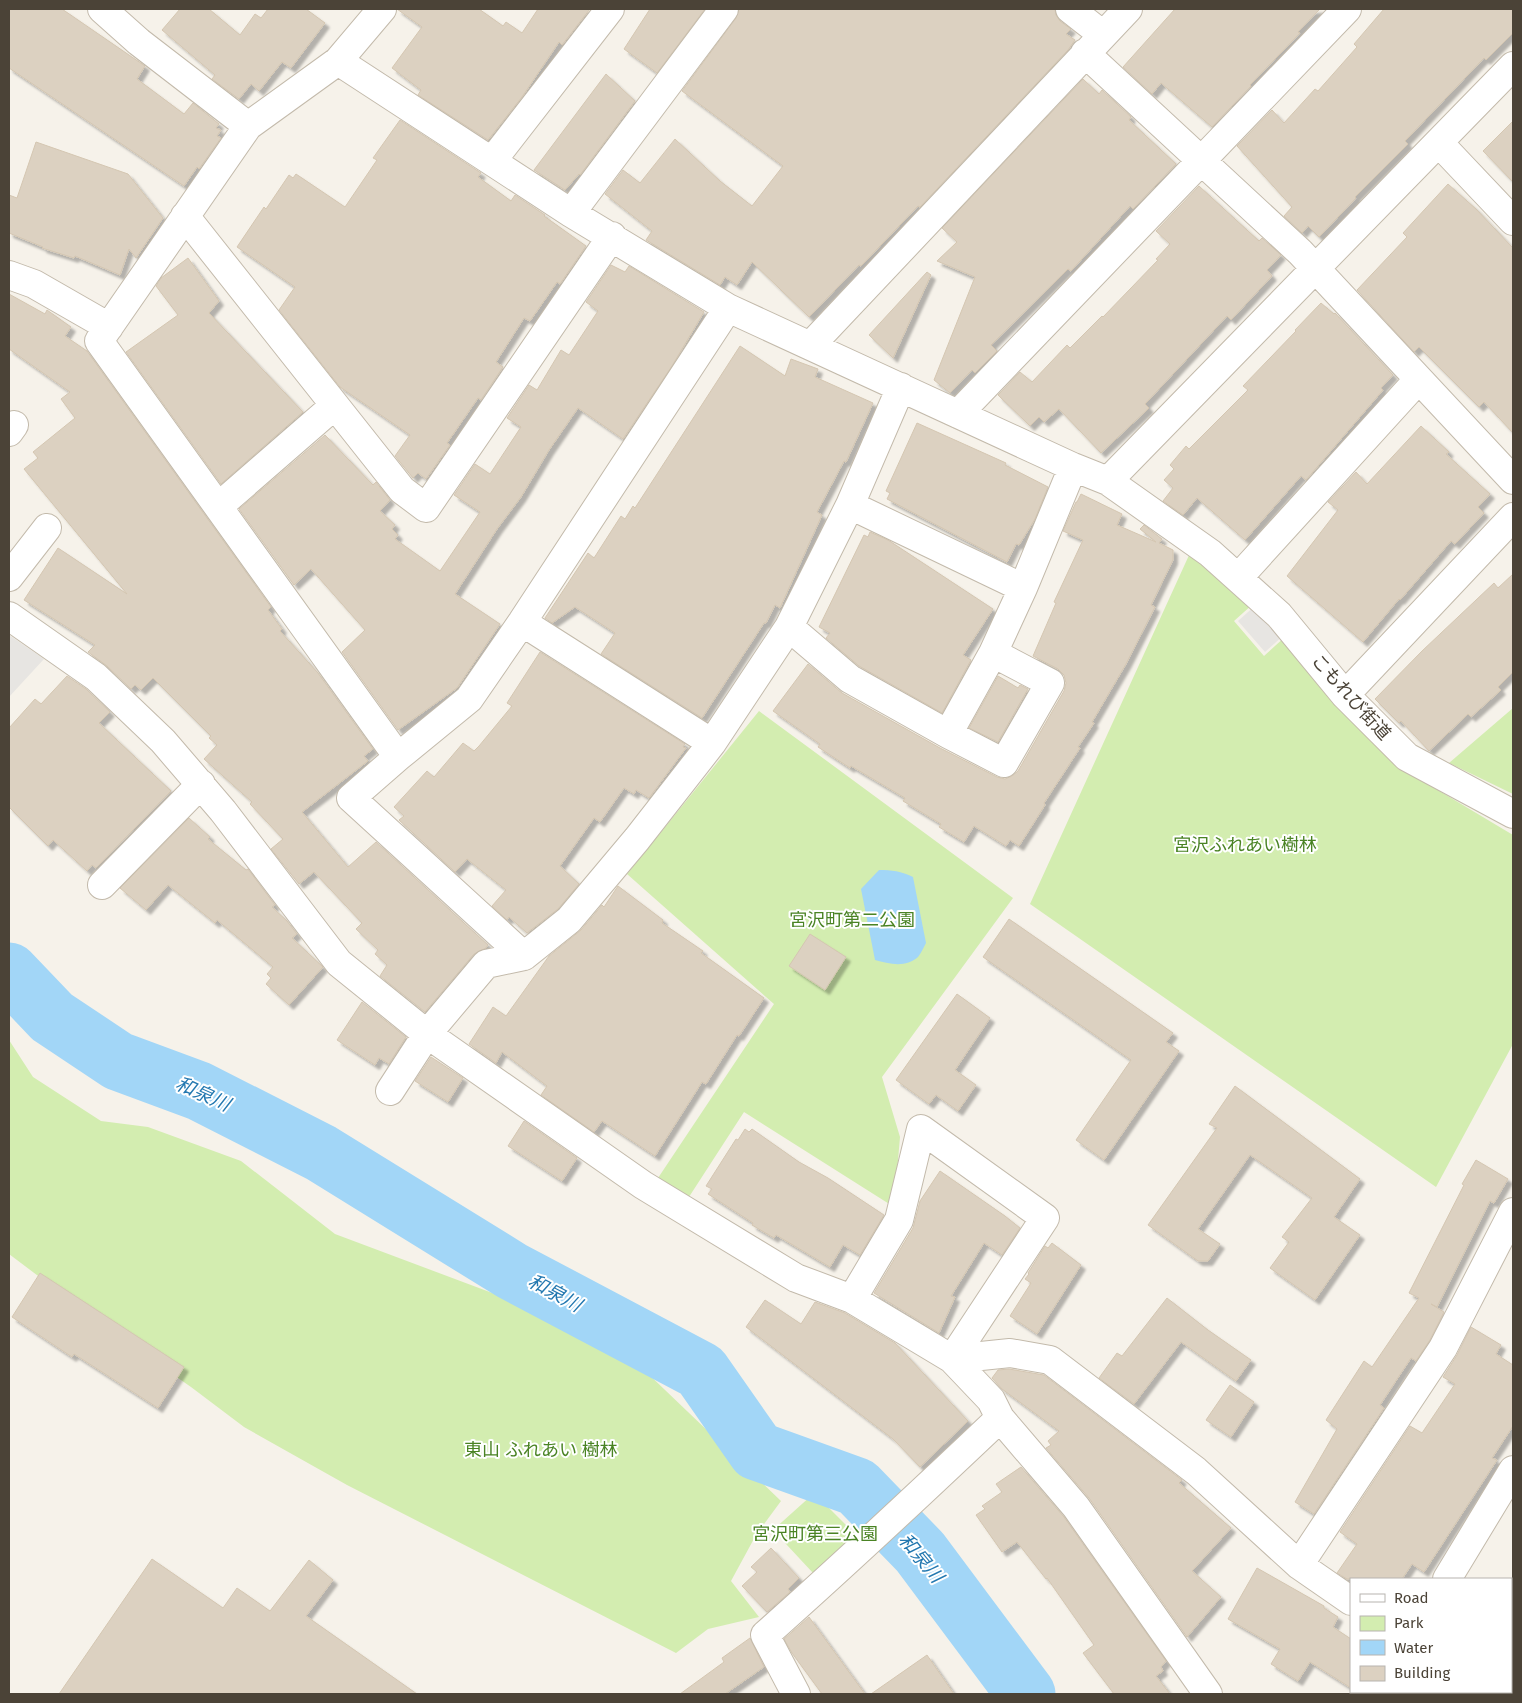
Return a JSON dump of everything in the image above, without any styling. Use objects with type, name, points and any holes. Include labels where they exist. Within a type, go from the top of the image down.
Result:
[{"type":"street","points":[[382,9],[338,61],[248,126],[99,341],[398,757]]},
{"type":"street","points":[[492,161],[610,9]]},
{"type":"street","points":[[571,213],[724,9]]},
{"type":"street","points":[[1070,9],[1094,44],[1201,160],[1300,252],[1513,480]]},
{"type":"street","points":[[811,345],[1128,9]]},
{"type":"street","points":[[958,414],[1347,9]]},
{"type":"street","points":[[114,12],[139,42],[248,126]]},
{"type":"street","name":"こもれび街道","points":[[338,61],[571,213],[612,236],[728,308],[1073,467],[1108,481],[1210,553],[1279,614],[1345,695],[1407,757],[1513,814]]},
{"type":"street","points":[[1108,481],[1513,66]]},
{"type":"street","points":[[1438,143],[1513,221]]},
{"type":"street","points":[[185,216],[402,490],[426,508],[612,236]]},
{"type":"street","points":[[9,274],[34,284],[109,327]]},
{"type":"street","points":[[524,956],[351,798],[469,699],[522,622],[728,308]]},
{"type":"street","points":[[1238,578],[1418,380]]},
{"type":"street","points":[[390,1091],[427,1034],[486,964],[524,956],[569,920],[637,839],[712,743],[789,627],[850,505],[900,387]]},
{"type":"street","points":[[219,506],[334,406]]},
{"type":"street","points":[[948,734],[993,653],[1023,588],[1073,467]]},
{"type":"street","points":[[850,505],[1023,588]]},
{"type":"street","points":[[1345,695],[1513,517]]},
{"type":"street","points":[[9,576],[47,528]]},
{"type":"street","points":[[9,616],[96,677],[163,741],[223,811],[339,963],[427,1034],[643,1185],[796,1278],[852,1299],[952,1360],[991,1400],[1000,1418],[1076,1507],[1208,1694]]},
{"type":"street","points":[[522,622],[712,743]]},
{"type":"street","points":[[789,627],[850,679],[1004,763],[1050,683],[993,653]]},
{"type":"street","points":[[102,885],[200,784]]},
{"type":"street","points":[[852,1299],[899,1220],[921,1129],[1045,1218],[952,1360]]},
{"type":"street","points":[[1299,1565],[1442,1348],[1513,1212]]},
{"type":"street","points":[[952,1360],[1010,1353],[1050,1360],[1196,1471],[1299,1565],[1350,1600]]},
{"type":"street","points":[[796,1694],[766,1635],[869,1542],[916,1495],[1000,1418]]},
{"type":"street","points":[[1448,1578],[1513,1470]]},
{"type":"green space","name":"宮沢ふれあい樹林","points":[[1190,553],[1253,604],[1234,621],[1264,656],[1286,636],[1312,670],[1426,783],[1513,835],[1513,1044],[1436,1187],[1030,904]]},
{"type":"green space","points":[[1513,708],[1513,794],[1449,763]]},
{"type":"green space","name":"宮沢町第二公園","points":[[759,711],[1013,898],[882,1077],[900,1137],[894,1207],[744,1112],[687,1200],[658,1178],[774,1004],[627,874]]},
{"type":"green space","name":"東山 ふれあい 樹林","points":[[9,1040],[33,1077],[101,1121],[148,1127],[241,1161],[335,1234],[503,1297],[641,1367],[781,1501],[756,1535],[731,1581],[759,1617],[708,1629],[676,1653],[347,1485],[244,1427],[191,1387],[123,1340],[9,1254]]},
{"type":"green space","name":"宮沢町第三公園","points":[[812,1495],[821,1500],[857,1536],[813,1573],[773,1530]]},
{"type":"shaded area","points":[[1257,604],[1284,635],[1265,652],[1238,621]]},
{"type":"shaded area","points":[[9,635],[44,659],[9,697]]},
{"type":"water","points":[[879,870],[896,871],[913,877],[926,943],[918,957],[908,963],[892,964],[875,960],[861,889]]},
{"type":"building","points":[[9,9],[62,9],[145,66],[137,79],[184,114],[193,103],[219,124],[216,128],[221,130],[217,136],[221,138],[199,169],[197,167],[184,186],[9,68]]},
{"type":"building","points":[[180,9],[209,9],[240,35],[255,14],[261,18],[268,9],[306,9],[325,23],[291,68],[282,62],[259,91],[251,84],[239,99],[212,79],[215,75],[162,30]]},
{"type":"building","points":[[397,9],[479,9],[503,26],[506,22],[522,33],[538,9],[590,9],[562,45],[559,42],[522,97],[488,140],[418,95],[421,90],[392,68],[422,27]]},
{"type":"building","points":[[650,9],[705,9],[657,73],[624,49]]},
{"type":"building","points":[[739,9],[1055,9],[1060,21],[1071,29],[1066,34],[1075,40],[1068,50],[920,207],[918,206],[809,317],[752,262],[737,285],[725,277],[720,285],[646,240],[652,231],[605,194],[623,170],[640,183],[675,139],[720,181],[752,206],[783,166],[682,91],[736,18]]},
{"type":"building","points":[[1175,9],[1320,9],[1212,127],[1161,83],[1152,94],[1123,67]]},
{"type":"building","points":[[1384,9],[1513,9],[1513,33],[1486,60],[1484,58],[1405,141],[1408,144],[1355,197],[1319,237],[1308,226],[1302,233],[1284,216],[1292,207],[1237,146],[1272,110],[1284,123],[1315,89],[1318,91],[1357,47],[1354,44]]},
{"type":"building","points":[[606,74],[635,101],[580,175],[565,190],[534,170]]},
{"type":"building","points":[[1083,79],[1099,94],[1102,90],[1131,117],[1129,120],[1176,164],[1133,209],[1130,206],[1071,271],[1068,269],[991,345],[997,351],[975,373],[972,370],[950,393],[934,380],[975,277],[937,261],[957,242],[942,228]]},
{"type":"building","points":[[400,120],[481,173],[478,177],[511,201],[515,195],[586,246],[560,284],[557,282],[530,321],[524,318],[496,362],[503,367],[481,400],[478,398],[447,443],[450,445],[426,479],[418,473],[413,478],[395,456],[410,435],[340,387],[279,310],[295,287],[237,247],[264,207],[266,209],[289,175],[293,178],[296,174],[345,207],[377,160],[373,158]]},
{"type":"building","points":[[1513,121],[1513,182],[1483,151]]},
{"type":"building","points":[[36,142],[128,174],[163,218],[136,258],[129,249],[120,275],[75,256],[74,258],[42,248],[9,233],[9,195],[17,198]]},
{"type":"building","points":[[1448,184],[1476,209],[1513,248],[1513,433],[1484,402],[1479,407],[1419,347],[1414,352],[1357,290],[1407,237],[1403,233]]},
{"type":"building","points":[[1199,186],[1259,241],[1262,238],[1281,255],[1267,270],[1272,276],[1231,320],[1227,316],[1145,404],[1149,408],[1101,453],[1059,409],[1044,422],[1039,417],[1030,426],[998,395],[1020,372],[1032,382],[1067,345],[1070,348],[1103,317],[1158,260],[1156,259],[1170,244],[1156,231]]},
{"type":"building","points":[[188,258],[219,301],[209,313],[303,412],[221,484],[126,352],[178,315],[156,286],[161,278]]},
{"type":"building","points":[[611,265],[625,272],[629,266],[704,312],[672,366],[623,439],[578,408],[549,450],[521,497],[497,529],[455,594],[500,624],[457,688],[398,730],[342,652],[365,630],[311,569],[294,585],[239,509],[325,435],[373,485],[376,482],[390,500],[380,511],[395,525],[392,529],[398,535],[395,539],[440,571],[480,512],[454,495],[475,464],[490,474],[521,427],[507,418],[529,385],[537,390],[561,350],[569,355],[598,311],[586,302]]},
{"type":"building","points":[[927,272],[931,275],[893,358],[869,335]]},
{"type":"building","points":[[9,294],[45,314],[47,310],[71,327],[65,336],[87,351],[271,607],[268,610],[282,629],[280,631],[318,673],[373,749],[364,756],[368,761],[302,812],[348,867],[376,842],[488,945],[474,954],[425,1012],[380,976],[387,965],[375,954],[378,950],[356,929],[362,923],[314,872],[299,884],[271,849],[283,839],[250,804],[252,802],[204,759],[217,745],[209,738],[211,736],[153,678],[141,690],[135,685],[131,689],[107,666],[88,652],[95,645],[24,600],[58,548],[127,594],[24,469],[38,458],[33,452],[75,418],[61,399],[70,392],[9,349]]},
{"type":"building","points":[[1321,303],[1335,313],[1393,375],[1381,388],[1383,390],[1306,480],[1301,476],[1245,540],[1197,498],[1183,515],[1163,501],[1173,488],[1164,480],[1174,469],[1170,465],[1186,446],[1189,449],[1248,390],[1243,386]]},
{"type":"building","points":[[740,346],[785,376],[791,359],[818,369],[815,377],[873,403],[846,462],[844,461],[817,512],[822,515],[780,608],[775,605],[766,623],[764,623],[702,718],[601,654],[615,633],[575,607],[552,623],[545,618],[588,553],[594,558],[621,516],[625,519],[633,506],[635,508]]},
{"type":"building","points":[[917,423],[1006,463],[1005,465],[1048,487],[1035,519],[1019,545],[1016,544],[1007,562],[887,499],[890,493],[886,491]]},
{"type":"building","points":[[1421,426],[1449,452],[1446,454],[1490,494],[1478,507],[1484,513],[1455,544],[1451,541],[1363,642],[1287,576],[1338,510],[1328,502],[1356,472],[1367,484]]},
{"type":"building","points":[[1081,494],[1122,514],[1117,525],[1156,542],[1140,529],[1144,525],[1162,539],[1159,543],[1173,550],[1173,560],[1151,605],[1155,607],[1126,664],[1092,722],[1094,723],[1078,747],[1080,748],[1019,846],[1010,840],[1006,846],[974,826],[964,842],[939,827],[941,824],[903,801],[905,798],[851,766],[850,768],[818,747],[820,744],[773,711],[808,664],[842,693],[940,748],[997,777],[1005,779],[1012,776],[1018,771],[1064,691],[1066,683],[1064,675],[1058,669],[1033,656],[1056,603],[1054,602],[1083,540],[1063,531]]},
{"type":"building","points":[[870,532],[888,540],[993,609],[963,655],[971,660],[942,713],[859,666],[826,638],[830,633],[819,627],[864,535],[868,537]]},
{"type":"building","points":[[1513,574],[1513,672],[1498,687],[1501,690],[1471,717],[1468,714],[1429,751],[1401,721],[1399,723],[1375,699],[1422,651],[1494,583],[1498,588]]},
{"type":"building","points":[[540,652],[685,744],[683,747],[686,748],[649,798],[636,790],[634,794],[624,788],[600,822],[594,818],[560,866],[579,884],[558,909],[527,933],[509,917],[507,920],[492,906],[506,890],[467,859],[455,872],[399,820],[404,816],[394,807],[427,771],[434,777],[463,743],[474,751],[479,746],[512,706],[507,703]]},
{"type":"building","points":[[67,676],[86,689],[110,712],[99,723],[171,791],[96,868],[92,865],[87,871],[53,840],[48,846],[9,807],[9,728],[35,699],[41,704]]},
{"type":"building","points":[[998,676],[1018,688],[1020,685],[1028,689],[998,742],[969,728]]},
{"type":"building","points":[[189,818],[210,837],[208,839],[246,870],[248,869],[275,905],[272,907],[297,934],[292,938],[323,967],[289,1005],[266,984],[271,978],[267,974],[273,967],[217,920],[215,923],[168,885],[146,910],[120,888]]},
{"type":"building","points":[[618,886],[663,920],[662,923],[703,951],[701,953],[764,998],[739,1036],[737,1035],[706,1084],[702,1082],[655,1156],[602,1121],[594,1132],[541,1095],[547,1086],[502,1052],[496,1063],[469,1044],[493,1007],[506,1016],[549,956],[581,930],[602,905],[604,907]]},
{"type":"building","points":[[1009,919],[1173,1033],[1166,1042],[1179,1051],[1104,1160],[1076,1140],[1131,1060],[983,957]]},
{"type":"building","points":[[810,934],[846,957],[825,990],[789,966]]},
{"type":"building","points":[[957,994],[990,1018],[955,1070],[976,1085],[958,1111],[936,1095],[929,1104],[896,1080]]},
{"type":"building","points":[[362,1002],[406,1037],[389,1064],[379,1058],[375,1065],[337,1040]]},
{"type":"building","points":[[431,1057],[463,1078],[448,1102],[415,1081]]},
{"type":"building","points":[[1235,1086],[1360,1179],[1334,1217],[1360,1235],[1315,1300],[1270,1268],[1289,1242],[1282,1237],[1312,1198],[1250,1155],[1198,1229],[1220,1244],[1208,1261],[1198,1261],[1148,1225],[1217,1128],[1209,1124]]},
{"type":"building","points":[[524,1121],[577,1158],[562,1181],[508,1146]]},
{"type":"building","points":[[745,1129],[749,1132],[752,1129],[799,1162],[828,1178],[884,1215],[860,1255],[843,1245],[830,1267],[776,1235],[774,1238],[752,1225],[753,1223],[708,1194],[712,1189],[706,1186],[736,1139],[738,1140]]},
{"type":"building","points":[[1476,1160],[1508,1179],[1494,1203],[1490,1201],[1437,1307],[1431,1304],[1444,1312],[1430,1340],[1416,1361],[1411,1358],[1380,1405],[1384,1408],[1314,1514],[1295,1502],[1337,1429],[1326,1420],[1364,1361],[1372,1367],[1419,1298],[1409,1293],[1464,1185],[1462,1184]]},
{"type":"building","points":[[940,1171],[1020,1228],[1002,1255],[984,1243],[951,1296],[955,1297],[939,1333],[874,1293],[913,1228],[920,1201]]},
{"type":"building","points":[[1052,1243],[1081,1265],[1037,1334],[1010,1316],[1031,1283],[1025,1279],[1028,1273],[1045,1246],[1048,1248]]},
{"type":"building","points":[[40,1273],[184,1367],[158,1408],[74,1354],[72,1357],[12,1317]]},
{"type":"building","points":[[1167,1298],[1251,1360],[1236,1381],[1181,1342],[1134,1404],[1099,1378],[1117,1353],[1122,1356]]},
{"type":"building","points":[[765,1300],[801,1324],[815,1302],[845,1313],[895,1343],[968,1421],[920,1467],[893,1439],[746,1327]]},
{"type":"building","points":[[1471,1327],[1501,1345],[1496,1354],[1513,1365],[1513,1426],[1492,1458],[1497,1460],[1424,1572],[1412,1564],[1403,1578],[1347,1579],[1337,1573],[1357,1544],[1340,1532],[1410,1426],[1422,1433],[1455,1384],[1443,1377]]},
{"type":"building","points":[[1009,1369],[1044,1375],[1182,1480],[1179,1483],[1231,1528],[1192,1571],[1221,1597],[1187,1637],[1089,1498],[1046,1448],[1051,1445],[1048,1441],[1059,1431],[1002,1389],[992,1378],[998,1370]]},
{"type":"building","points":[[1230,1385],[1254,1402],[1231,1437],[1206,1420]]},
{"type":"building","points":[[1021,1467],[1064,1517],[1166,1661],[1161,1667],[1163,1671],[1156,1676],[1170,1694],[1114,1694],[1083,1653],[1094,1645],[1047,1578],[1017,1542],[1002,1552],[976,1515],[985,1509],[982,1506],[1002,1492],[996,1484]]},
{"type":"building","points":[[771,1548],[799,1578],[788,1589],[790,1592],[767,1612],[742,1586],[757,1572],[751,1567]]},
{"type":"building","points":[[152,1559],[223,1608],[237,1588],[270,1611],[309,1560],[333,1580],[306,1616],[417,1694],[59,1694]]},
{"type":"building","points":[[1257,1568],[1324,1606],[1324,1608],[1338,1617],[1333,1627],[1350,1638],[1350,1687],[1310,1662],[1298,1681],[1271,1664],[1280,1649],[1228,1619]]},
{"type":"building","points":[[809,1617],[865,1694],[822,1694],[792,1653],[784,1639]]},
{"type":"building","points":[[750,1638],[764,1667],[725,1694],[680,1694],[724,1662],[722,1658]]},
{"type":"building","points":[[927,1655],[954,1694],[871,1694]]},
{"type":"waterway","name":"和泉川","points":[[9,972],[52,1017],[118,1061],[199,1091],[321,1153],[512,1271],[701,1371],[757,1451],[857,1487],[920,1552],[1026,1694]]}]
